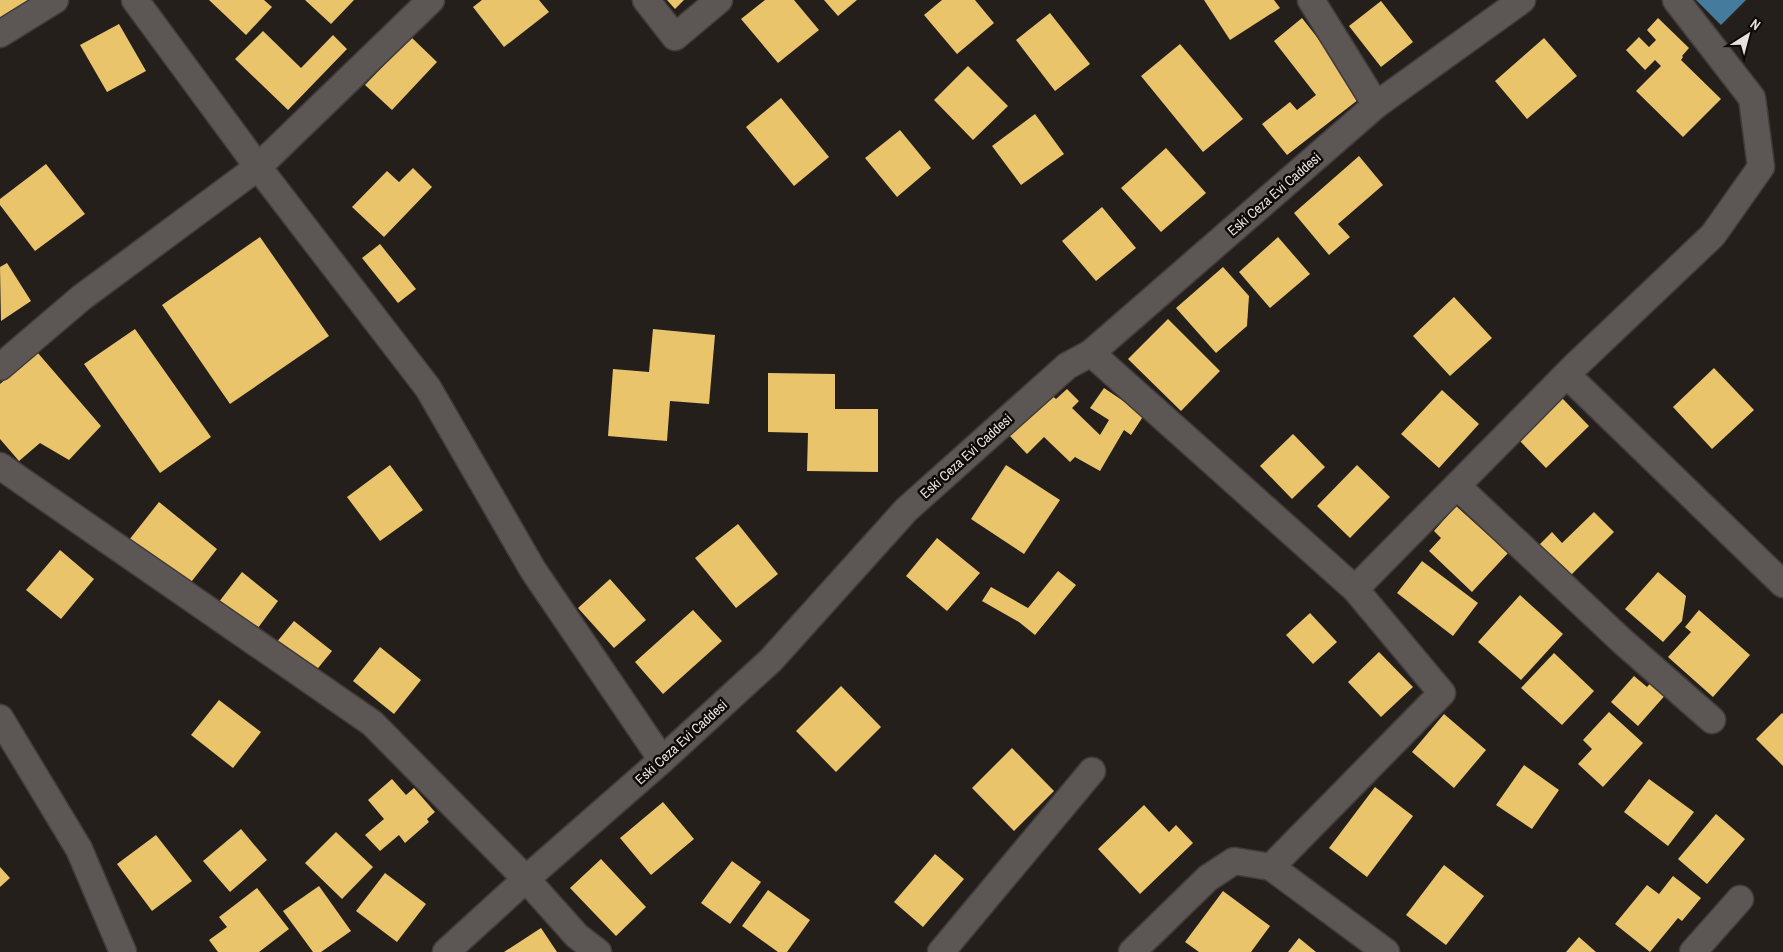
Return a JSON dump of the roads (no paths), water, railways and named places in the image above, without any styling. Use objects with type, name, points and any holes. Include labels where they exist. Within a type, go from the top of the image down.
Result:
[{"type":"street","points":[[0,34],[55,0]]},
{"type":"street","points":[[135,0],[258,167],[428,388],[533,570],[662,760]]},
{"type":"street","points":[[0,367],[80,298],[258,167],[431,0]]},
{"type":"street","points":[[646,0],[674,36],[719,0]]},
{"type":"street","points":[[1311,0],[1376,105]]},
{"type":"street","name":"Eski Ceza Evi Caddesi","points":[[446,952],[526,878],[662,760],[771,660],[906,510],[1067,366],[1091,354],[1376,105],[1522,0]]},
{"type":"street","points":[[1355,590],[1566,375],[1713,235],[1761,167],[1752,98],[1676,0]]},
{"type":"street","points":[[1091,354],[1355,590],[1442,693],[1271,867]]},
{"type":"street","points":[[1566,375],[1783,584]]},
{"type":"street","points":[[0,466],[372,723],[526,878],[577,936],[598,952]]},
{"type":"street","points":[[1457,486],[1620,640],[1712,720]]},
{"type":"street","points":[[0,718],[79,849],[123,952]]},
{"type":"street","points":[[941,952],[1092,771]]},
{"type":"street","points":[[1132,952],[1208,878],[1234,861],[1271,867],[1386,952]]},
{"type":"street","points":[[1693,952],[1740,899]]}]
